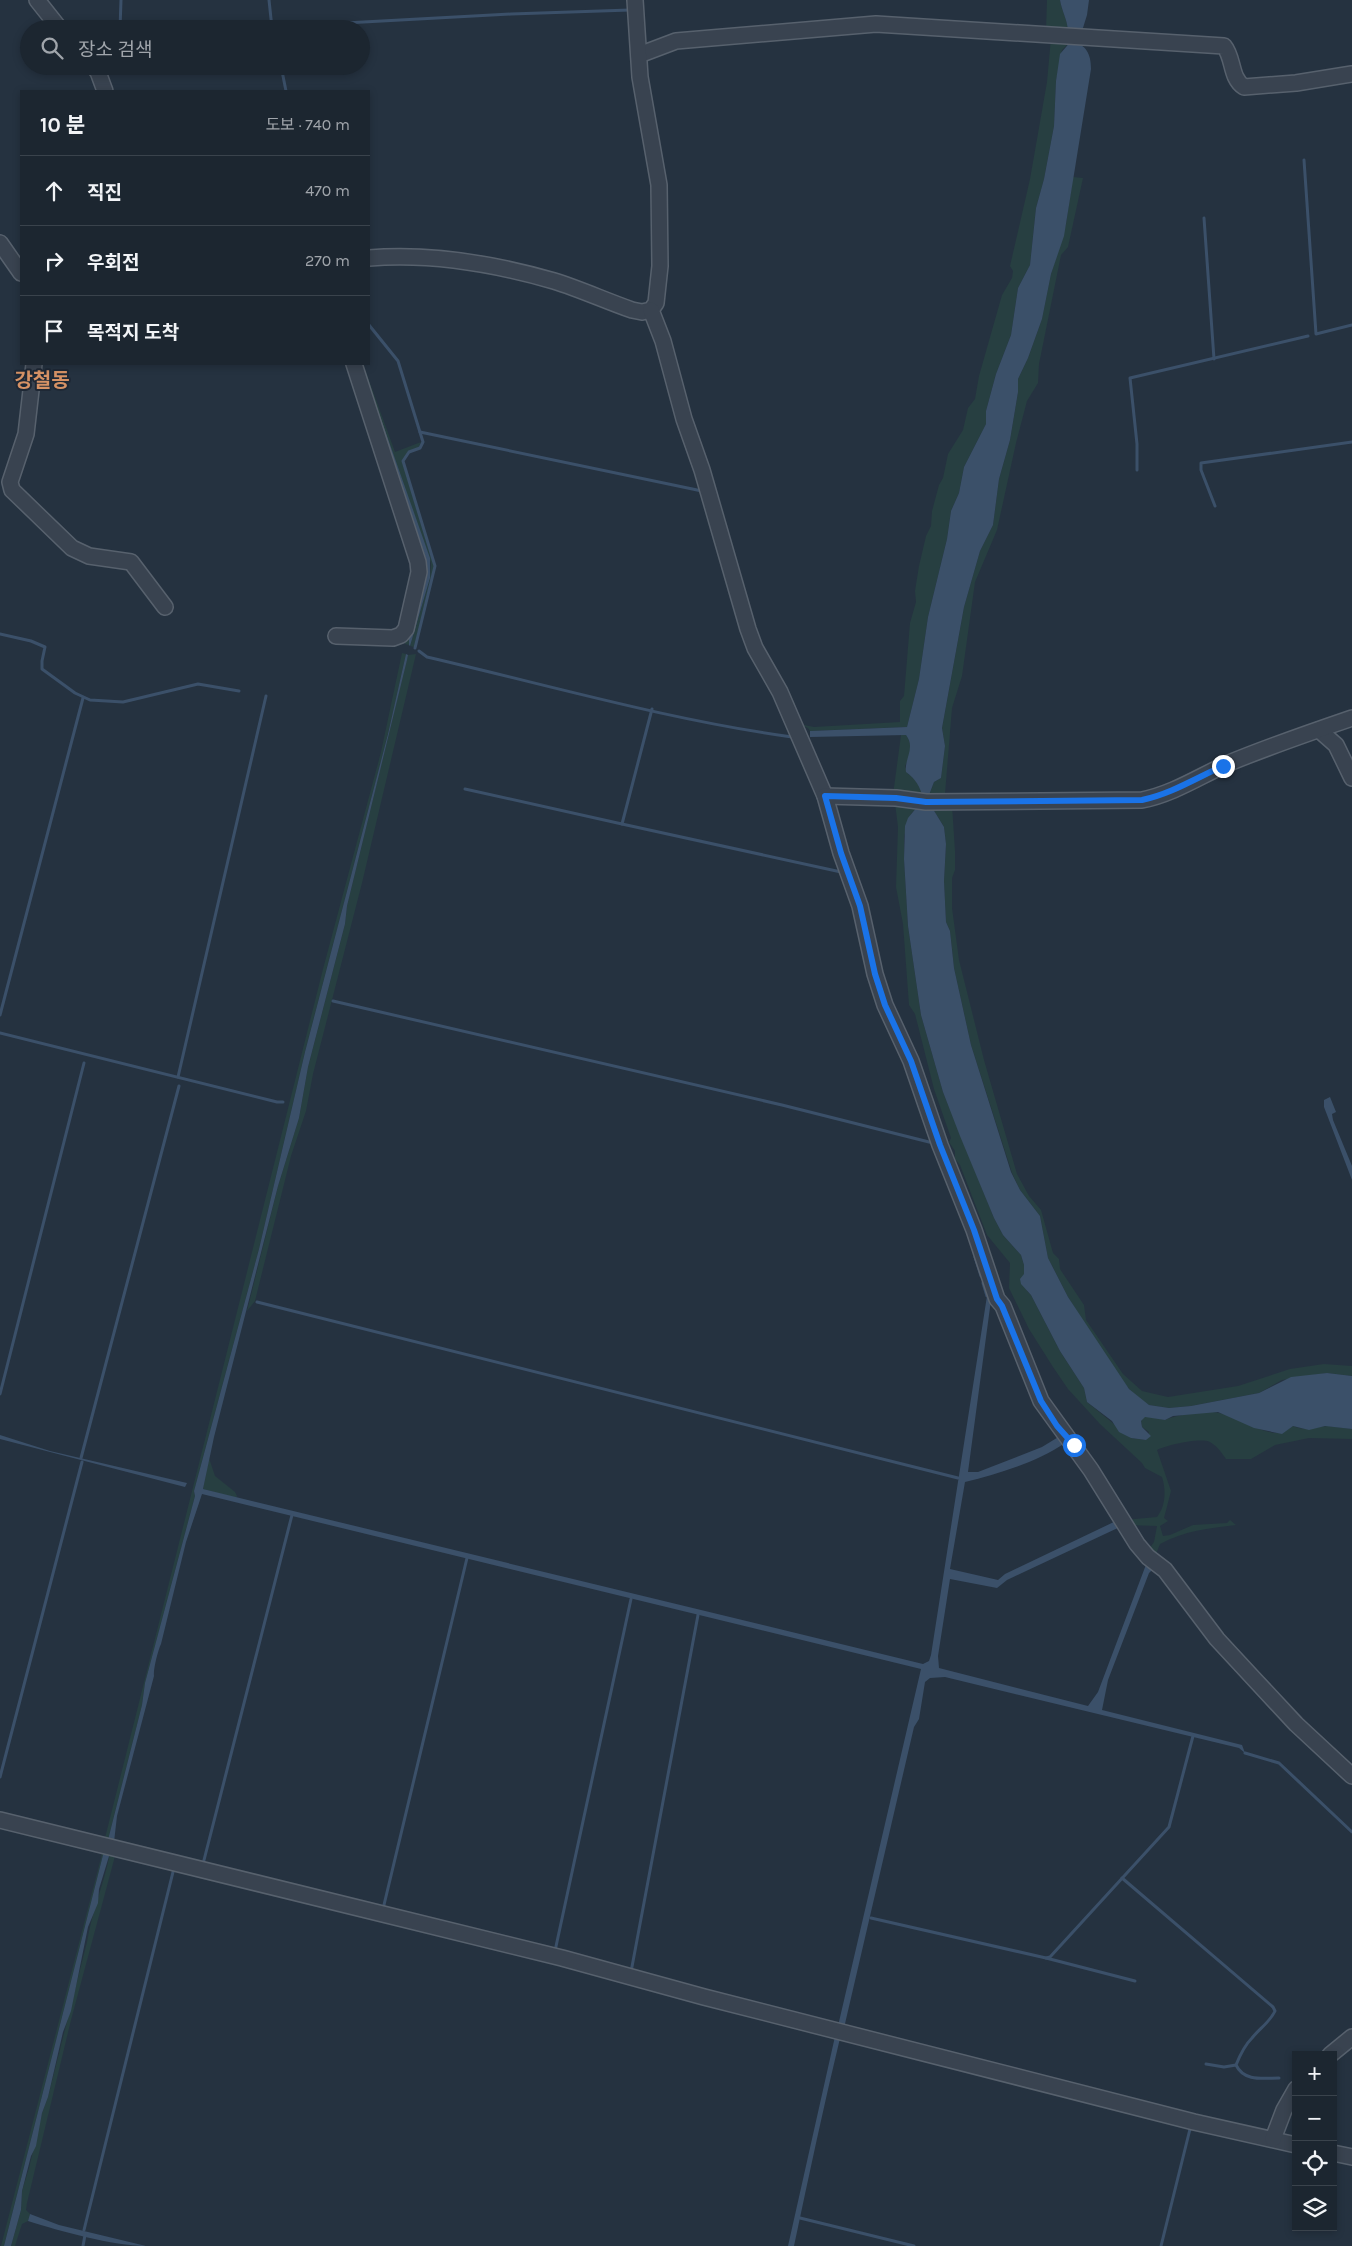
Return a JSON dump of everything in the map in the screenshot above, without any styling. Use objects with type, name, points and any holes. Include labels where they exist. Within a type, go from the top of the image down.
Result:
[{"type":"street","points":[[37,0],[53,20]]},
{"type":"street","points":[[370,258],[432,258],[504,269],[554,281],[632,310],[642,312],[651,310],[656,303],[660,266],[659,184],[640,77],[635,0]]},
{"type":"street","points":[[639,55],[676,41],[876,24],[1148,43],[1224,46],[1228,51],[1238,83],[1244,87],[1296,83],[1352,74]]},
{"type":"street","points":[[99,75],[105,90]]},
{"type":"street","points":[[0,243],[20,272]]},
{"type":"street","points":[[651,310],[663,341],[679,403],[702,470],[748,629],[755,648],[780,692],[825,796],[841,853],[860,906],[875,974],[885,1005],[911,1061],[940,1145],[974,1230],[997,1299],[1002,1306],[1041,1401],[1091,1470],[1137,1544],[1148,1557],[1165,1570],[1217,1639],[1296,1724],[1352,1776]]},
{"type":"street","points":[[34,365],[26,434],[10,482],[12,490],[72,548],[89,556],[131,562],[165,607]]},
{"type":"street","points":[[336,636],[393,638],[401,635],[406,629],[419,572],[408,525],[354,365]]},
{"type":"street","points":[[825,796],[896,798],[926,802],[1142,800],[1171,793],[1193,779],[1270,746],[1352,718]]},
{"type":"street","points":[[1319,730],[1336,745],[1352,778]]},
{"type":"street","points":[[0,1820],[562,1958],[704,1997],[1194,2122],[1292,2144]]},
{"type":"street","points":[[1335,2051],[1352,2037]]},
{"type":"street","points":[[1273,2139],[1284,2110],[1292,2096]]},
{"type":"street","points":[[1337,2154],[1352,2157]]},
{"type":"green space","points":[[1047,0],[1060,0],[1068,30],[1046,30]]},
{"type":"green space","points":[[1051,38],[1072,40],[1062,50],[1056,81],[1054,126],[1044,179],[1036,208],[1030,265],[1018,288],[1011,335],[996,374],[986,411],[986,424],[964,467],[959,493],[951,511],[947,539],[928,617],[919,679],[907,727],[810,731],[799,724],[814,727],[900,722],[900,701],[904,696],[910,623],[916,602],[915,591],[919,566],[926,536],[931,526],[932,511],[939,485],[943,478],[948,454],[963,430],[968,408],[975,399],[979,376],[1002,295],[1012,278],[1013,271],[1010,266],[1030,179],[1047,82]]},
{"type":"green space","points":[[1073,177],[1083,178],[1068,247],[1061,255],[1039,364],[1038,383],[1027,401],[997,530],[975,582],[962,676],[952,708],[945,794],[929,795],[934,782],[941,778],[945,746],[942,728],[964,607],[980,551],[993,525],[999,479],[1010,440],[1018,392],[1018,379],[1042,319],[1051,274],[1066,224]]},
{"type":"green space","points":[[357,365],[363,365],[395,452],[421,442],[419,447],[409,452],[402,461],[434,566],[414,647],[410,646],[430,578],[431,563],[376,407],[426,559],[409,634],[409,645],[405,644],[405,635],[422,569]]},
{"type":"green space","points":[[402,653],[406,654],[388,734],[305,1052],[259,1249],[194,1491],[195,1496],[145,1683],[142,1705],[108,1840],[104,1842],[323,969],[381,752]]},
{"type":"green space","points":[[416,654],[362,883],[313,1074],[306,1111],[291,1156],[255,1301],[247,1311],[278,1186],[299,1118],[308,1067],[345,924],[347,906],[408,655]]},
{"type":"green space","points":[[901,735],[906,735],[910,746],[909,758],[905,766],[908,774],[918,784],[923,798],[893,795]]},
{"type":"green space","points":[[895,803],[917,807],[911,814],[904,836],[908,926],[921,1015],[943,1092],[994,1218],[1003,1235],[1021,1255],[1027,1291],[1031,1295],[1060,1351],[1084,1388],[1087,1402],[1131,1438],[1146,1440],[1149,1432],[1142,1427],[1141,1421],[1145,1416],[1165,1420],[1207,1412],[1226,1415],[1275,1433],[1293,1426],[1302,1429],[1328,1426],[1352,1429],[1352,1439],[1309,1438],[1275,1445],[1251,1459],[1226,1459],[1210,1442],[1199,1440],[1184,1442],[1157,1450],[1171,1491],[1164,1518],[1168,1521],[1160,1526],[1163,1536],[1193,1525],[1227,1523],[1230,1520],[1236,1525],[1216,1527],[1178,1536],[1160,1544],[1154,1559],[1147,1552],[1154,1542],[1157,1526],[1128,1525],[1124,1520],[1157,1517],[1162,1508],[1164,1497],[1162,1477],[1145,1468],[1100,1424],[1068,1389],[1053,1367],[1029,1329],[1009,1288],[1010,1263],[987,1235],[960,1165],[955,1159],[955,1151],[949,1142],[951,1138],[934,1089],[915,1014],[909,1005],[903,924],[896,887],[898,827]]},
{"type":"green space","points":[[952,805],[955,870],[952,878],[952,908],[959,960],[984,1060],[1017,1174],[1029,1196],[1041,1210],[1053,1253],[1059,1259],[1060,1269],[1084,1305],[1086,1320],[1123,1374],[1142,1391],[1168,1397],[1238,1386],[1290,1369],[1324,1364],[1352,1366],[1352,1376],[1327,1373],[1282,1380],[1259,1393],[1191,1406],[1169,1408],[1149,1405],[1141,1400],[1129,1389],[1113,1369],[1068,1297],[1048,1258],[1040,1216],[1020,1190],[1012,1173],[971,1045],[954,968],[950,931],[946,922],[944,881],[946,844],[944,827],[933,809]]},
{"type":"green space","points":[[209,1458],[215,1476],[235,1492],[236,1498],[203,1489]]},
{"type":"green space","points":[[103,1850],[106,1851],[103,1855],[4,2246],[1,2246]]},
{"type":"green space","points":[[110,1853],[115,1854],[114,1860],[71,2020],[27,2203],[26,2210],[30,2214],[28,2221],[22,2224],[15,2246],[11,2246],[21,2210],[22,2191]]},
{"type":"water","points":[[1060,0],[1089,0],[1082,31],[1068,31]]},
{"type":"water","points":[[1072,40],[1081,45],[1089,54],[1091,69],[1064,236],[1051,274],[1042,319],[1018,379],[1018,392],[1010,440],[999,479],[993,525],[980,551],[964,607],[942,728],[945,746],[941,778],[934,782],[929,795],[923,798],[917,784],[906,772],[910,744],[906,735],[810,737],[810,731],[907,727],[919,679],[928,617],[947,539],[951,511],[959,493],[964,467],[986,424],[986,411],[996,374],[1011,335],[1018,288],[1030,265],[1036,208],[1044,179],[1054,126],[1056,81],[1060,54]]},
{"type":"water","points":[[375,402],[430,558],[430,578],[410,646],[409,634],[426,559],[378,419]]},
{"type":"water","points":[[406,654],[408,655],[407,660],[347,906],[345,924],[308,1067],[299,1118],[278,1186],[214,1437],[203,1489],[923,1664],[929,1661],[931,1655],[987,1296],[991,1300],[968,1472],[978,1472],[1042,1447],[1060,1436],[1065,1443],[1017,1467],[965,1482],[950,1569],[998,1580],[1005,1574],[1118,1520],[1122,1526],[1007,1580],[997,1588],[950,1579],[938,1656],[939,1668],[1088,1706],[1098,1692],[1147,1562],[1155,1567],[1149,1573],[1108,1680],[1102,1710],[1242,1745],[1245,1753],[1239,1748],[945,1677],[930,1678],[925,1682],[919,1719],[914,1727],[844,2028],[838,2026],[921,1669],[202,1494],[186,1542],[157,1655],[154,1676],[117,1816],[114,1842],[108,1840],[142,1705],[145,1683],[195,1496],[194,1491],[259,1249],[305,1052],[388,734]]},
{"type":"water","points":[[917,807],[933,809],[944,827],[946,844],[944,881],[946,922],[950,931],[954,968],[971,1045],[1011,1172],[1020,1190],[1040,1216],[1048,1258],[1068,1297],[1129,1389],[1149,1405],[1169,1408],[1191,1406],[1259,1393],[1291,1377],[1327,1373],[1352,1376],[1352,1429],[1325,1426],[1309,1430],[1293,1426],[1282,1434],[1254,1428],[1218,1412],[1173,1416],[1165,1420],[1145,1417],[1141,1421],[1142,1427],[1151,1436],[1146,1440],[1131,1438],[1119,1432],[1112,1421],[1087,1402],[1084,1388],[1060,1351],[1031,1295],[1021,1284],[1020,1279],[1024,1274],[1024,1265],[1021,1255],[1003,1235],[994,1218],[943,1092],[921,1015],[908,926],[904,859],[905,826],[908,818]]},
{"type":"water","points":[[1330,1097],[1336,1112],[1332,1114],[1333,1120],[1352,1166],[1352,1180],[1324,1107],[1324,1100]]},
{"type":"water","points":[[0,1435],[50,1451],[187,1483],[185,1487],[0,1439]]},
{"type":"water","points":[[106,1851],[110,1853],[99,1889],[98,1903],[88,1927],[71,2011],[63,2032],[48,2097],[42,2113],[36,2146],[31,2156],[22,2191],[21,2210],[11,2246],[4,2246],[103,1855]]},
{"type":"water","points":[[836,2032],[841,2034],[794,2246],[788,2246]]},
{"type":"water","points":[[30,2214],[59,2225],[146,2246],[118,2244],[55,2229],[28,2221]]},
{"type":"waterway","points":[[120,20],[121,0]]},
{"type":"waterway","points":[[269,0],[271,20]]},
{"type":"waterway","points":[[370,22],[630,10]]},
{"type":"waterway","points":[[283,75],[286,90]]},
{"type":"waterway","points":[[1304,160],[1316,334],[1352,325]]},
{"type":"waterway","points":[[1204,218],[1214,359]]},
{"type":"waterway","points":[[370,326],[398,361],[423,442],[420,448],[409,452],[403,461],[435,566],[415,648]]},
{"type":"waterway","points":[[1137,470],[1137,444],[1130,378],[1308,336]]},
{"type":"waterway","points":[[420,432],[702,491]]},
{"type":"waterway","points":[[1215,506],[1201,470],[1201,463],[1352,442]]},
{"type":"waterway","points":[[0,634],[31,641],[45,647],[42,669],[75,693],[90,700],[123,702],[198,684],[239,691]]},
{"type":"waterway","points":[[419,651],[427,657],[654,712],[792,737]]},
{"type":"waterway","points":[[178,1077],[266,696]]},
{"type":"waterway","points":[[0,1015],[83,698]]},
{"type":"waterway","points":[[465,789],[622,824],[652,709]]},
{"type":"waterway","points":[[622,824],[841,872]]},
{"type":"waterway","points":[[333,1001],[782,1105],[933,1143],[934,1145]]},
{"type":"waterway","points":[[0,1033],[283,1102]]},
{"type":"waterway","points":[[0,1394],[84,1063]]},
{"type":"waterway","points":[[81,1458],[179,1086]]},
{"type":"waterway","points":[[975,1257],[981,1276]]},
{"type":"waterway","points":[[983,1283],[987,1296]]},
{"type":"waterway","points":[[257,1302],[958,1478]]},
{"type":"waterway","points":[[0,1777],[82,1462]]},
{"type":"waterway","points":[[203,1864],[292,1515]]},
{"type":"waterway","points":[[383,1909],[467,1558]]},
{"type":"waterway","points":[[555,1951],[631,1599]]},
{"type":"waterway","points":[[631,1972],[698,1615]]},
{"type":"waterway","points":[[871,1918],[1046,1958],[1050,1957],[1169,1827],[1193,1736]]},
{"type":"waterway","points":[[1245,1753],[1279,1763],[1352,1832]]},
{"type":"waterway","points":[[84,2230],[174,1868]]},
{"type":"waterway","points":[[1122,1878],[1273,2007],[1275,2011],[1273,2015],[1247,2044],[1236,2065],[1249,2077],[1279,2078]]},
{"type":"waterway","points":[[1046,1958],[1135,1981]]},
{"type":"waterway","points":[[1206,2064],[1224,2067],[1236,2065]]},
{"type":"waterway","points":[[1161,2246],[1191,2125]]},
{"type":"waterway","points":[[800,2218],[914,2246]]},
{"type":"waterway","points":[[83,2246],[85,2235]]},
{"type":"district","name":"강철동","points":[[42,380]]},
{"type":"route","points":[[1074,1445],[1057,1426],[1041,1401],[1025,1359],[1002,1306],[997,1299],[974,1230],[940,1145],[911,1061],[885,1005],[875,974],[860,906],[841,853],[825,796],[896,798],[926,802],[1142,800],[1171,793],[1193,779],[1223,766]]}]
